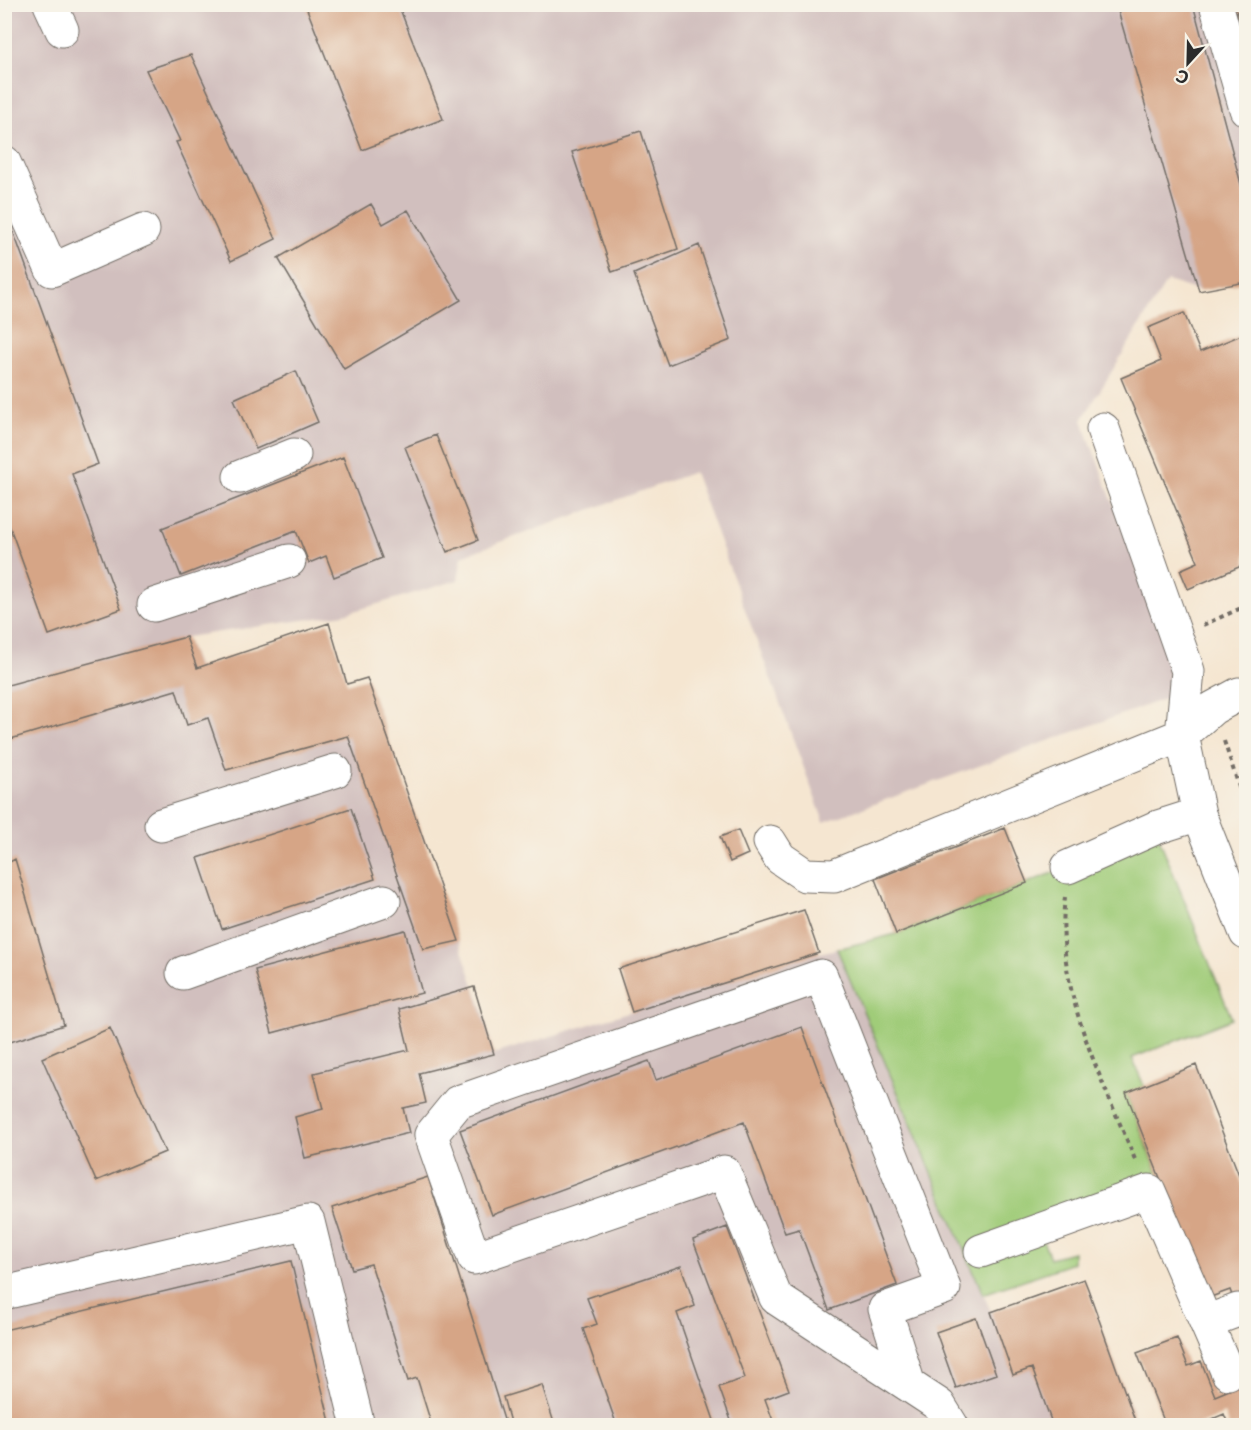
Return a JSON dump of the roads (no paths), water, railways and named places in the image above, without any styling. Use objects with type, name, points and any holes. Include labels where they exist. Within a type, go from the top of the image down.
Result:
[{"type":"lane","points":[[1216,4],[1246,109]]},
{"type":"lane","points":[[4,162],[52,270],[143,230]]},
{"type":"lane","points":[[1103,429],[1188,672],[1182,735],[1199,814],[1246,933]]},
{"type":"lane","points":[[240,477],[294,455]]},
{"type":"lane","points":[[154,605],[289,561]]},
{"type":"lane","points":[[770,842],[780,858],[805,875],[834,876],[1182,735],[1213,708],[1239,694]]},
{"type":"lane","points":[[161,825],[335,771]]},
{"type":"lane","points":[[1068,867],[1155,828],[1199,814]]},
{"type":"lane","points":[[183,973],[384,901]]},
{"type":"lane","points":[[909,1385],[885,1309],[944,1288],[821,976],[458,1102],[431,1135],[474,1258],[724,1172],[776,1298],[939,1405],[952,1425]]},
{"type":"lane","points":[[981,1251],[1149,1191],[1228,1373]]},
{"type":"lane","points":[[4,1293],[308,1222],[358,1425]]},
{"type":"lane","points":[[1206,1322],[1238,1310]]}]
